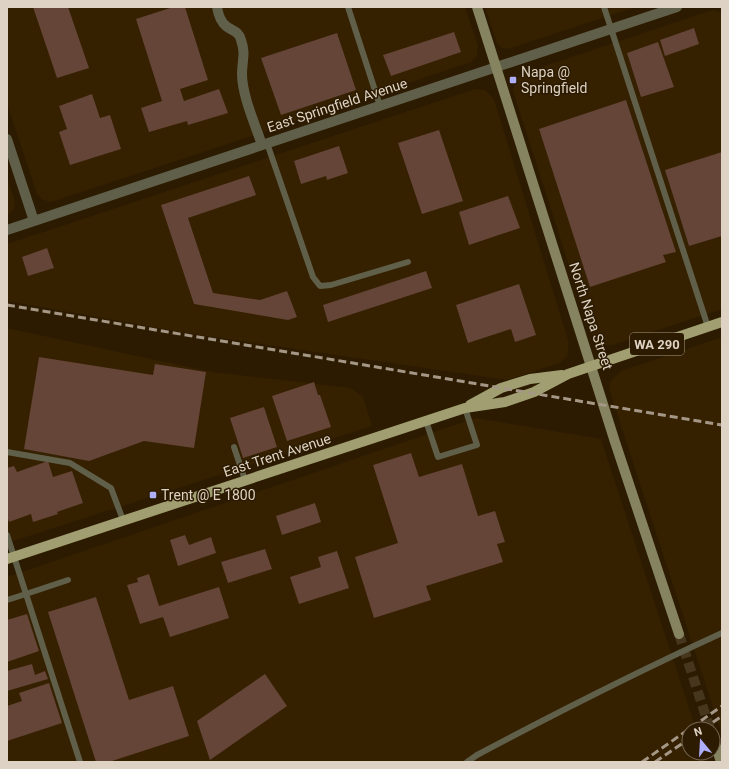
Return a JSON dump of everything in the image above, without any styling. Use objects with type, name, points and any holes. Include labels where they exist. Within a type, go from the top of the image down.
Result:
[{"type":"main road","name":"North Napa Street","points":[[477,7],[679,634]]},
{"type":"main road","name":"East Trent Avenue","points":[[11,557],[465,408],[505,402],[534,392],[568,374],[722,322]]},
{"type":"main road","name":"East Trent Avenue","points":[[465,408],[501,388],[530,379],[568,374]]},
{"type":"street","points":[[217,7],[225,26],[235,31],[240,37],[244,48],[245,60],[242,74],[245,92],[264,144]]},
{"type":"street","name":"East Springfield Avenue","points":[[7,230],[677,7]]},
{"type":"street","points":[[7,139],[34,221]]},
{"type":"lane","points":[[348,7],[380,106]]},
{"type":"lane","points":[[604,7],[708,327]]},
{"type":"lane","points":[[264,144],[313,277],[320,286],[331,285],[408,262]]},
{"type":"lane","points":[[426,421],[438,457],[477,445],[465,408]]},
{"type":"lane","points":[[234,447],[245,480]]},
{"type":"lane","points":[[7,452],[70,463],[111,488],[123,520]]},
{"type":"lane","points":[[7,535],[11,557],[26,594],[80,762]]},
{"type":"lane","points":[[7,600],[68,580]]},
{"type":"lane","points":[[467,762],[477,755],[559,711],[667,658],[722,634]]},
{"type":"shaded area","points":[[7,7],[465,7],[478,45],[477,56],[471,62],[51,202],[43,200],[37,194],[7,104]]},
{"type":"shaded area","points":[[485,7],[636,7],[508,49],[502,48],[497,43]]},
{"type":"shaded area","points":[[712,10],[718,11],[722,15],[722,309],[613,345],[604,345],[597,342],[591,334],[513,91],[516,80],[524,73]]},
{"type":"shaded area","points":[[475,89],[485,90],[494,99],[569,343],[567,357],[560,363],[507,380],[192,334],[7,301],[7,244]]},
{"type":"shaded area","points":[[7,178],[15,201],[14,209],[7,216]]},
{"type":"shaded area","points":[[7,328],[212,372],[351,388],[363,397],[372,426],[7,543]]},
{"type":"shaded area","points":[[722,337],[722,735],[721,721],[717,721],[609,389],[610,382],[621,371]]},
{"type":"shaded area","points":[[475,418],[601,439],[693,721],[681,721],[681,761],[706,762],[7,762],[7,577]]},
{"type":"building","points":[[33,7],[68,7],[89,68],[57,78]]},
{"type":"building","points":[[173,7],[185,7],[208,80],[180,89],[184,101],[219,89],[228,113],[188,125],[187,121],[149,132],[141,108],[162,101],[136,19]]},
{"type":"building","points":[[694,28],[699,44],[665,56],[660,40]]},
{"type":"building","points":[[454,32],[461,52],[391,76],[383,55]]},
{"type":"building","points":[[337,33],[356,90],[281,115],[261,58]]},
{"type":"building","points":[[658,42],[674,87],[641,97],[627,53]]},
{"type":"building","points":[[92,94],[100,118],[110,115],[121,149],[70,165],[59,132],[67,129],[59,106]]},
{"type":"building","points":[[626,100],[676,252],[663,255],[666,262],[590,287],[539,129]]},
{"type":"building","points":[[439,130],[463,201],[422,214],[398,143]]},
{"type":"building","points":[[339,146],[348,173],[327,180],[326,176],[301,184],[294,161]]},
{"type":"building","points":[[722,152],[722,236],[689,246],[665,170]]},
{"type":"building","points":[[249,176],[256,195],[188,218],[213,293],[260,300],[287,291],[297,317],[288,320],[194,304],[161,205]]},
{"type":"building","points":[[508,196],[520,228],[469,245],[459,212]]},
{"type":"building","points":[[47,248],[54,268],[28,276],[22,257]]},
{"type":"building","points":[[426,271],[432,288],[328,322],[323,305]]},
{"type":"building","points":[[519,284],[536,335],[515,342],[511,329],[468,343],[456,305]]},
{"type":"building","points":[[39,357],[153,375],[155,364],[206,372],[194,448],[144,441],[89,461],[24,449]]},
{"type":"building","points":[[314,382],[331,427],[287,441],[272,396]]},
{"type":"building","points":[[264,407],[277,447],[243,458],[230,418]]},
{"type":"building","points":[[411,453],[419,477],[462,464],[478,516],[495,511],[505,542],[497,544],[503,562],[426,586],[431,600],[374,618],[355,557],[398,543],[373,465]]},
{"type":"building","points":[[48,461],[53,477],[72,471],[83,503],[57,512],[58,514],[33,522],[31,514],[9,522],[7,516],[7,468],[14,466],[17,472]]},
{"type":"building","points":[[315,503],[321,522],[282,535],[276,516]]},
{"type":"building","points":[[185,535],[189,545],[211,537],[216,553],[178,566],[170,540]]},
{"type":"building","points":[[265,549],[272,569],[228,583],[221,562]]},
{"type":"building","points":[[337,551],[349,588],[299,604],[290,577],[321,567],[318,557]]},
{"type":"building","points":[[149,574],[159,606],[219,587],[229,618],[170,637],[163,617],[140,624],[127,585],[138,582],[137,578]]},
{"type":"building","points":[[96,597],[129,700],[173,686],[189,736],[109,762],[96,762],[48,612]]},
{"type":"building","points":[[27,614],[39,651],[7,662],[7,620]]},
{"type":"building","points":[[32,664],[35,675],[45,671],[48,679],[7,691],[7,671]]},
{"type":"building","points":[[265,674],[287,706],[210,760],[197,721]]},
{"type":"building","points":[[49,683],[62,723],[7,741],[7,706],[22,701],[19,693]]},
{"type":"tunnel","points":[[679,634],[707,721]]},
{"type":"railway","points":[[7,305],[722,425]]},
{"type":"railway","points":[[642,762],[722,706]]},
{"type":"railway","points":[[715,721],[722,716]]},
{"type":"railway","points":[[655,762],[681,744]]},
{"type":"place","name":"Napa @ Springfield","points":[[513,80]]},
{"type":"place","name":"Trent @ E 1800","points":[[153,495]]}]
